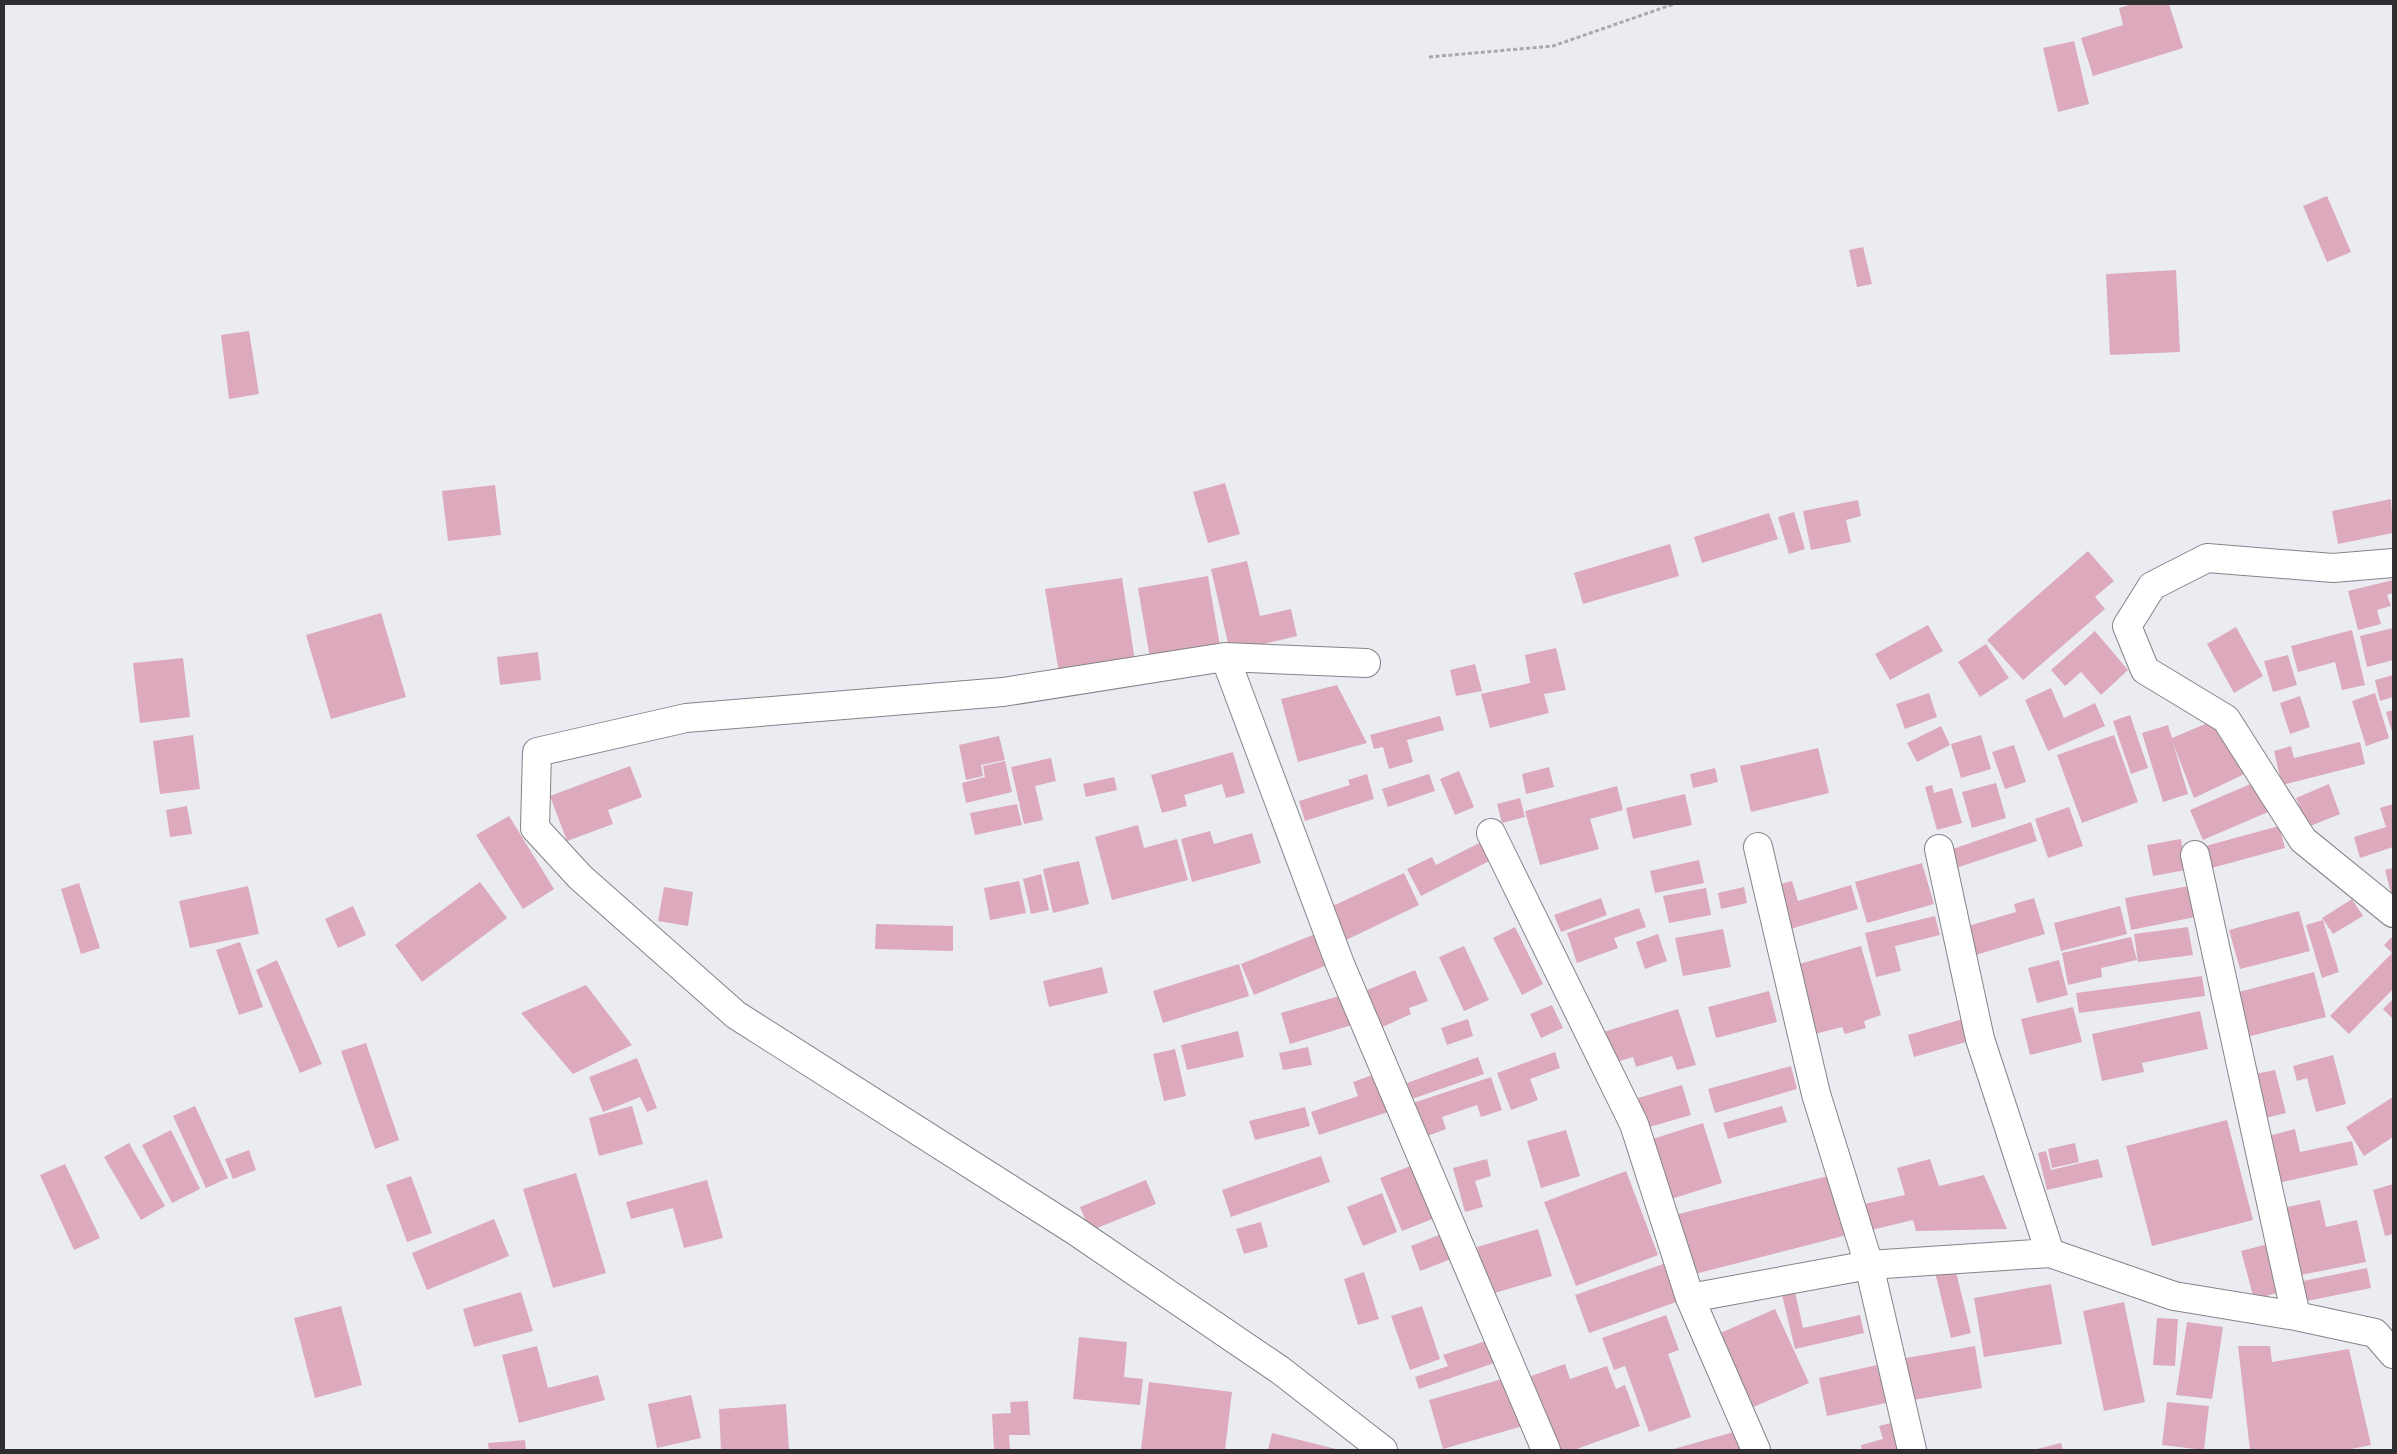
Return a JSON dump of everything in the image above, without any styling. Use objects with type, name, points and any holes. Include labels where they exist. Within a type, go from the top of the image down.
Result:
[{"type":"street","points":[[2393,562],[2333,568],[2207,558],[2152,586],[2127,626],[2145,670],[2226,719],[2303,840],[2393,912]]},
{"type":"street","points":[[1225,657],[1340,964],[1546,1450]]},
{"type":"street","points":[[1366,663],[1225,657],[1003,692],[686,718],[537,752],[535,828],[580,877],[736,1015],[1082,1236],[1280,1370],[1383,1450]]},
{"type":"street","points":[[1491,833],[1634,1124],[1690,1298],[1756,1450]]},
{"type":"street","points":[[1758,847],[1816,1094],[1869,1265],[1912,1450]]},
{"type":"street","points":[[1939,849],[1980,1038],[2050,1253]]},
{"type":"street","points":[[2195,855],[2296,1316]]},
{"type":"street","points":[[1690,1298],[1869,1265],[2050,1253],[2174,1296],[2296,1316],[2375,1333],[2393,1354]]},
{"type":"path","points":[[1429,57],[1553,46],[1674,4]]},
{"type":"building","points":[[2132,4],[2169,4],[2183,48],[2093,76],[2081,38],[2123,25],[2119,8]]},
{"type":"building","points":[[2074,41],[2089,104],[2058,112],[2043,48]]},
{"type":"building","points":[[2327,196],[2351,252],[2327,262],[2303,206]]},
{"type":"building","points":[[1863,247],[1872,284],[1857,287],[1849,250]]},
{"type":"building","points":[[2176,270],[2180,352],[2110,355],[2106,274]]},
{"type":"building","points":[[249,331],[259,394],[229,399],[221,335]]},
{"type":"building","points":[[1225,483],[1240,534],[1208,543],[1193,492]]},
{"type":"building","points":[[495,485],[501,535],[448,541],[442,491]]},
{"type":"building","points":[[2391,499],[2393,533],[2338,544],[2332,511]]},
{"type":"building","points":[[1858,500],[1861,516],[1846,520],[1851,542],[1811,550],[1803,511]]},
{"type":"building","points":[[1794,512],[1805,549],[1789,554],[1778,517]]},
{"type":"building","points":[[1769,513],[1778,539],[1702,563],[1694,537]]},
{"type":"building","points":[[1670,544],[1679,576],[1583,604],[1574,573]]},
{"type":"building","points":[[2088,551],[2114,581],[2095,597],[2105,609],[2023,680],[1987,640]]},
{"type":"building","points":[[1247,561],[1260,616],[1291,609],[1297,636],[1230,652],[1211,569]]},
{"type":"building","points":[[1208,576],[1221,652],[1151,664],[1138,588]]},
{"type":"building","points":[[1122,578],[1136,667],[1060,679],[1045,589]]},
{"type":"building","points":[[2393,580],[2393,593],[2387,595],[2391,606],[2377,610],[2381,624],[2358,630],[2348,591]]},
{"type":"building","points":[[381,613],[406,697],[331,719],[306,635]]},
{"type":"building","points":[[1928,625],[1943,651],[1890,680],[1875,654]]},
{"type":"building","points":[[2236,627],[2263,676],[2234,693],[2207,644]]},
{"type":"building","points":[[2393,628],[2393,660],[2367,667],[2360,636]]},
{"type":"building","points":[[2352,630],[2365,685],[2342,690],[2335,662],[2298,672],[2291,646]]},
{"type":"building","points":[[2095,631],[2128,670],[2101,695],[2081,672],[2065,686],[2051,670]]},
{"type":"building","points":[[1986,644],[2009,678],[1980,697],[1958,662]]},
{"type":"building","points":[[1556,648],[1566,690],[1544,694],[1549,713],[1490,728],[1481,694],[1530,683],[1525,655]]},
{"type":"building","points":[[538,652],[541,680],[500,685],[497,657]]},
{"type":"building","points":[[2288,655],[2297,685],[2273,692],[2264,661]]},
{"type":"building","points":[[183,658],[190,717],[140,723],[133,663]]},
{"type":"building","points":[[1475,664],[1482,691],[1456,696],[1450,670]]},
{"type":"building","points":[[2393,675],[2393,697],[2380,701],[2375,680]]},
{"type":"building","points":[[1337,685],[1367,743],[1298,762],[1281,699]]},
{"type":"building","points":[[2051,688],[2064,718],[2095,703],[2105,726],[2048,751],[2025,700]]},
{"type":"building","points":[[1929,693],[1937,717],[1905,729],[1896,704]]},
{"type":"building","points":[[2375,693],[2389,738],[2366,746],[2352,701]]},
{"type":"building","points":[[2300,696],[2310,727],[2290,734],[2280,703]]},
{"type":"building","points":[[2393,710],[2393,735],[2386,712]]},
{"type":"building","points":[[2130,715],[2148,768],[2131,774],[2113,721]]},
{"type":"building","points":[[1440,716],[1444,730],[1407,740],[1413,762],[1389,769],[1383,747],[1374,749],[1370,735]]},
{"type":"building","points":[[2210,722],[2251,771],[2194,798],[2173,743],[2188,794],[2163,802],[2142,733],[2168,725],[2172,738]]},
{"type":"building","points":[[1941,726],[1950,745],[1917,762],[1907,743]]},
{"type":"building","points":[[193,735],[200,789],[160,794],[153,741]]},
{"type":"building","points":[[1981,735],[1991,769],[1961,778],[1951,744]]},
{"type":"building","points":[[2114,735],[2138,802],[2082,823],[2057,755]]},
{"type":"building","points":[[999,736],[1005,760],[981,765],[983,776],[966,780],[959,745]]},
{"type":"building","points":[[2360,742],[2365,764],[2282,785],[2274,751],[2291,746],[2294,758]]},
{"type":"building","points":[[2014,745],[2026,782],[2005,789],[1992,752]]},
{"type":"building","points":[[1818,748],[1829,793],[1751,812],[1740,766]]},
{"type":"building","points":[[1233,752],[1245,793],[1226,798],[1222,784],[1184,795],[1187,806],[1162,813],[1151,775]]},
{"type":"building","points":[[1051,758],[1056,781],[1035,786],[1043,820],[1024,824],[1011,767]]},
{"type":"building","points":[[1005,761],[1012,792],[966,803],[962,783],[985,777],[983,766]]},
{"type":"building","points":[[630,766],[642,797],[608,810],[613,824],[567,841],[550,796]]},
{"type":"building","points":[[1549,767],[1554,787],[1526,794],[1522,774]]},
{"type":"building","points":[[1715,768],[1718,782],[1693,788],[1690,774]]},
{"type":"building","points":[[1459,771],[1474,807],[1455,815],[1440,779]]},
{"type":"building","points":[[1367,774],[1374,799],[1305,821],[1299,801],[1350,785],[1348,780]]},
{"type":"building","points":[[1429,774],[1435,791],[1388,807],[1382,789]]},
{"type":"building","points":[[1114,777],[1117,790],[1086,797],[1083,784]]},
{"type":"building","points":[[2255,782],[2268,812],[2203,840],[2190,810]]},
{"type":"building","points":[[1996,783],[2006,818],[1972,828],[1962,792]]},
{"type":"building","points":[[2329,784],[2340,814],[2308,827],[2296,798]]},
{"type":"building","points":[[1932,785],[1934,793],[1952,788],[1962,823],[1937,830],[1925,787]]},
{"type":"building","points":[[1617,786],[1623,810],[1590,819],[1599,849],[1540,865],[1525,811]]},
{"type":"building","points":[[1685,794],[1692,825],[1633,839],[1626,808]]},
{"type":"building","points":[[1520,798],[1525,817],[1502,823],[1497,804]]},
{"type":"building","points":[[1017,804],[1022,825],[975,835],[970,813]]},
{"type":"building","points":[[2393,804],[2393,847],[2360,858],[2354,837],[2386,827],[2380,808]]},
{"type":"building","points":[[187,806],[192,834],[170,837],[166,810]]},
{"type":"building","points":[[2069,807],[2083,846],[2048,858],[2035,819]]},
{"type":"building","points":[[509,816],[554,889],[523,909],[476,835]]},
{"type":"building","points":[[2031,822],[2037,841],[1953,869],[1947,851]]},
{"type":"building","points":[[1138,825],[1144,848],[1177,839],[1188,880],[1112,900],[1095,837]]},
{"type":"building","points":[[2279,826],[2285,848],[2208,869],[2202,847]]},
{"type":"building","points":[[1210,831],[1214,844],[1252,833],[1261,863],[1192,882],[1181,839]]},
{"type":"building","points":[[2181,839],[2186,870],[2153,876],[2147,845]]},
{"type":"building","points":[[1485,840],[1495,858],[1421,896],[1407,869],[1432,857],[1436,865]]},
{"type":"building","points":[[1699,860],[1704,883],[1655,893],[1650,871]]},
{"type":"building","points":[[1079,861],[1089,904],[1053,913],[1043,869]]},
{"type":"building","points":[[1922,863],[1934,904],[1867,923],[1855,882]]},
{"type":"building","points":[[2393,868],[2393,892],[2391,893],[2385,870]]},
{"type":"building","points":[[1404,873],[1419,905],[1342,942],[1326,909]]},
{"type":"building","points":[[1041,874],[1049,910],[1031,914],[1023,879]]},
{"type":"building","points":[[1019,881],[1026,913],[990,920],[984,888]]},
{"type":"building","points":[[1792,881],[1798,901],[1851,885],[1858,909],[1787,930],[1773,886]]},
{"type":"building","points":[[480,882],[507,918],[422,982],[395,945]]},
{"type":"building","points":[[79,883],[100,948],[81,954],[61,889]]},
{"type":"building","points":[[2194,885],[2200,916],[2131,930],[2125,898]]},
{"type":"building","points":[[248,886],[259,934],[190,948],[179,901]]},
{"type":"building","points":[[664,887],[693,892],[688,926],[658,921]]},
{"type":"building","points":[[1744,887],[1747,903],[1721,909],[1718,893]]},
{"type":"building","points":[[1706,888],[1711,915],[1669,923],[1663,896]]},
{"type":"building","points":[[1601,898],[1607,915],[1561,932],[1554,915]]},
{"type":"building","points":[[2034,898],[2045,934],[1976,955],[1968,926],[2016,912],[2014,904]]},
{"type":"building","points":[[2352,899],[2363,916],[2333,934],[2322,918]]},
{"type":"building","points":[[353,906],[366,935],[338,948],[325,919]]},
{"type":"building","points":[[2120,906],[2127,934],[2061,951],[2054,923]]},
{"type":"building","points":[[1639,908],[1646,927],[1614,938],[1618,948],[1577,963],[1567,933]]},
{"type":"building","points":[[2299,911],[2310,951],[2240,969],[2229,930]]},
{"type":"building","points":[[1935,916],[1940,935],[1895,946],[1901,971],[1876,977],[1865,933]]},
{"type":"building","points":[[2323,920],[2339,972],[2322,978],[2306,925]]},
{"type":"building","points":[[876,924],[953,926],[953,951],[875,949]]},
{"type":"building","points":[[1515,927],[1543,984],[1522,995],[1493,938]]},
{"type":"building","points":[[2188,927],[2193,955],[2138,962],[2134,934]]},
{"type":"building","points":[[1723,929],[1731,967],[1683,976],[1675,938]]},
{"type":"building","points":[[1320,932],[1332,963],[1254,995],[1241,964]]},
{"type":"building","points":[[1658,934],[1667,961],[1645,969],[1636,942]]},
{"type":"building","points":[[2393,936],[2393,989],[2349,1034],[2330,1016],[2392,953],[2384,945]]},
{"type":"building","points":[[2131,937],[2137,960],[2101,968],[2102,977],[2068,985],[2062,953]]},
{"type":"building","points":[[240,942],[263,1007],[239,1015],[216,950]]},
{"type":"building","points":[[1464,946],[1489,1000],[1464,1011],[1439,957]]},
{"type":"building","points":[[1861,946],[1881,1015],[1864,1021],[1866,1028],[1845,1034],[1842,1027],[1815,1034],[1796,965]]},
{"type":"building","points":[[277,960],[322,1064],[300,1073],[256,970]]},
{"type":"building","points":[[2059,960],[2068,995],[2037,1003],[2028,968]]},
{"type":"building","points":[[1239,964],[1249,996],[1163,1023],[1153,991]]},
{"type":"building","points":[[1102,967],[1108,993],[1049,1007],[1043,981]]},
{"type":"building","points":[[1415,970],[1428,1001],[1409,1008],[1411,1014],[1376,1030],[1360,993]]},
{"type":"building","points":[[2314,972],[2326,1017],[2247,1037],[2235,993]]},
{"type":"building","points":[[2202,976],[2205,996],[2079,1013],[2076,993]]},
{"type":"building","points":[[586,985],[632,1045],[573,1074],[521,1013]]},
{"type":"building","points":[[1769,991],[1777,1022],[1716,1038],[1708,1007]]},
{"type":"building","points":[[1346,994],[1355,1024],[1290,1044],[1281,1013]]},
{"type":"building","points":[[2393,999],[2393,1019],[2383,1009]]},
{"type":"building","points":[[1552,1005],[1563,1028],[1541,1038],[1530,1014]]},
{"type":"building","points":[[2073,1007],[2082,1042],[2030,1055],[2021,1019]]},
{"type":"building","points":[[1678,1009],[1696,1065],[1677,1070],[1672,1056],[1636,1067],[1633,1057],[1610,1064],[1600,1033]]},
{"type":"building","points":[[2200,1011],[2208,1049],[2142,1063],[2144,1072],[2102,1081],[2092,1034]]},
{"type":"building","points":[[1468,1019],[1473,1036],[1447,1045],[1441,1028]]},
{"type":"building","points":[[1963,1019],[1969,1041],[1914,1057],[1908,1035]]},
{"type":"building","points":[[1238,1031],[1244,1057],[1187,1070],[1181,1045]]},
{"type":"building","points":[[366,1043],[399,1140],[375,1149],[341,1051]]},
{"type":"building","points":[[1308,1047],[1312,1065],[1283,1070],[1279,1053]]},
{"type":"building","points":[[1175,1049],[1186,1096],[1164,1101],[1153,1054]]},
{"type":"building","points":[[1555,1052],[1560,1068],[1530,1079],[1538,1100],[1511,1110],[1497,1073]]},
{"type":"building","points":[[2333,1055],[2346,1104],[2316,1112],[2307,1078],[2297,1081],[2293,1066]]},
{"type":"building","points":[[1478,1057],[1484,1074],[1412,1099],[1407,1083]]},
{"type":"building","points":[[637,1058],[657,1108],[647,1112],[640,1097],[603,1112],[589,1077]]},
{"type":"building","points":[[1791,1066],[1797,1089],[1715,1113],[1708,1089]]},
{"type":"building","points":[[2275,1070],[2286,1113],[2261,1119],[2250,1075]]},
{"type":"building","points":[[1375,1074],[1388,1112],[1319,1135],[1311,1112],[1358,1096],[1353,1082]]},
{"type":"building","points":[[1491,1077],[1502,1110],[1481,1117],[1477,1105],[1442,1117],[1446,1129],[1422,1138],[1410,1104]]},
{"type":"building","points":[[1682,1085],[1691,1115],[1646,1128],[1638,1098]]},
{"type":"building","points":[[2393,1097],[2393,1137],[2364,1156],[2346,1127]]},
{"type":"building","points":[[195,1106],[228,1178],[206,1188],[173,1116]]},
{"type":"building","points":[[632,1106],[643,1144],[599,1156],[589,1118]]},
{"type":"building","points":[[1782,1106],[1787,1122],[1728,1139],[1723,1123]]},
{"type":"building","points":[[1305,1107],[1310,1126],[1255,1140],[1249,1121]]},
{"type":"building","points":[[2227,1120],[2253,1220],[2152,1246],[2126,1146]]},
{"type":"building","points":[[1703,1123],[1722,1183],[1665,1201],[1646,1141]]},
{"type":"building","points":[[2295,1129],[2300,1152],[2352,1141],[2358,1165],[2278,1183],[2268,1136]]},
{"type":"building","points":[[171,1130],[200,1189],[172,1203],[142,1145]]},
{"type":"building","points":[[1566,1130],[1580,1176],[1541,1188],[1527,1141]]},
{"type":"building","points":[[129,1143],[165,1206],[141,1220],[104,1157]]},
{"type":"building","points":[[2075,1143],[2079,1162],[2052,1168],[2048,1149]]},
{"type":"building","points":[[249,1150],[256,1170],[233,1179],[225,1159]]},
{"type":"building","points":[[2046,1151],[2051,1170],[2098,1159],[2103,1177],[2047,1190],[2038,1153]]},
{"type":"building","points":[[1321,1156],[1330,1182],[1231,1217],[1222,1190]]},
{"type":"building","points":[[1487,1159],[1491,1176],[1475,1181],[1483,1207],[1465,1212],[1453,1168]]},
{"type":"building","points":[[1930,1159],[1939,1186],[1984,1175],[2007,1229],[1916,1231],[1913,1220],[1867,1231],[1860,1205],[1905,1195],[1897,1168]]},
{"type":"building","points":[[1418,1163],[1440,1216],[1402,1231],[1380,1178]]},
{"type":"building","points":[[65,1164],[100,1238],[74,1250],[40,1175]]},
{"type":"building","points":[[1626,1171],[1658,1255],[1576,1286],[1544,1202]]},
{"type":"building","points":[[576,1173],[606,1273],[553,1288],[523,1189]]},
{"type":"building","points":[[1832,1175],[1847,1235],[1687,1276],[1671,1216]]},
{"type":"building","points":[[411,1176],[432,1233],[407,1242],[386,1185]]},
{"type":"building","points":[[707,1180],[723,1238],[684,1248],[673,1208],[631,1219],[626,1202]]},
{"type":"building","points":[[1146,1180],[1156,1204],[1090,1231],[1080,1207]]},
{"type":"building","points":[[2393,1184],[2393,1234],[2385,1236],[2373,1190]]},
{"type":"building","points":[[1382,1193],[1397,1232],[1363,1246],[1347,1207]]},
{"type":"building","points":[[2320,1200],[2326,1227],[2357,1220],[2366,1262],[2296,1276],[2282,1208]]},
{"type":"building","points":[[494,1219],[509,1256],[427,1290],[412,1253]]},
{"type":"building","points":[[1261,1222],[1268,1247],[1244,1254],[1236,1229]]},
{"type":"building","points":[[1538,1229],[1552,1276],[1491,1294],[1477,1247]]},
{"type":"building","points":[[1444,1233],[1454,1258],[1420,1271],[1411,1246]]},
{"type":"building","points":[[2272,1243],[2285,1291],[2254,1299],[2241,1251]]},
{"type":"building","points":[[1669,1262],[1682,1300],[1589,1333],[1575,1295]]},
{"type":"building","points":[[1955,1268],[1971,1333],[1951,1338],[1935,1272]]},
{"type":"building","points":[[2367,1268],[2371,1288],[2302,1302],[2298,1282]]},
{"type":"building","points":[[1364,1272],[1379,1319],[1358,1325],[1344,1279]]},
{"type":"building","points":[[2051,1284],[2062,1344],[1984,1357],[1974,1298]]},
{"type":"building","points":[[521,1292],[533,1331],[474,1347],[463,1309]]},
{"type":"building","points":[[1795,1292],[1803,1328],[1860,1315],[1864,1333],[1795,1349],[1782,1295]]},
{"type":"building","points":[[2124,1302],[2145,1402],[2104,1411],[2083,1311]]},
{"type":"building","points":[[341,1306],[362,1385],[315,1398],[294,1318]]},
{"type":"building","points":[[1422,1306],[1440,1359],[1410,1370],[1391,1316]]},
{"type":"building","points":[[1775,1309],[1809,1383],[1749,1409],[1716,1335]]},
{"type":"building","points":[[1666,1315],[1679,1350],[1668,1354],[1691,1417],[1649,1432],[1625,1366],[1614,1370],[1602,1338]]},
{"type":"building","points":[[2157,1318],[2178,1319],[2175,1366],[2153,1365]]},
{"type":"building","points":[[2187,1322],[2223,1327],[2212,1399],[2176,1395]]},
{"type":"building","points":[[1079,1337],[1127,1342],[1124,1377],[1143,1379],[1140,1405],[1073,1399]]},
{"type":"building","points":[[1492,1339],[1500,1361],[1419,1389],[1415,1377],[1448,1366],[1443,1355]]},
{"type":"building","points":[[537,1346],[548,1388],[598,1375],[605,1400],[519,1423],[502,1355]]},
{"type":"building","points":[[1975,1346],[1982,1388],[1913,1400],[1906,1358]]},
{"type":"building","points":[[2238,1346],[2270,1346],[2272,1362],[2349,1349],[2371,1445],[2346,1450],[2250,1450]]},
{"type":"building","points":[[1565,1364],[1570,1379],[1607,1366],[1616,1389],[1625,1385],[1640,1426],[1574,1450],[1559,1450],[1531,1376]]},
{"type":"building","points":[[1877,1365],[1886,1403],[1827,1416],[1819,1378]]},
{"type":"building","points":[[1509,1377],[1523,1426],[1443,1449],[1429,1400]]},
{"type":"building","points":[[1149,1382],[1232,1392],[1225,1450],[1141,1450]]},
{"type":"building","points":[[691,1395],[701,1438],[657,1448],[648,1404]]},
{"type":"building","points":[[1028,1401],[1030,1435],[1009,1435],[1010,1450],[994,1450],[992,1414],[1011,1413],[1010,1402]]},
{"type":"building","points":[[2167,1402],[2209,1406],[2204,1450],[2162,1445]]},
{"type":"building","points":[[786,1404],[789,1450],[721,1450],[719,1409]]},
{"type":"building","points":[[1899,1421],[1906,1447],[1892,1450],[1862,1450],[1861,1445],[1883,1439],[1879,1426]]},
{"type":"building","points":[[1734,1432],[1744,1450],[1670,1450]]},
{"type":"building","points":[[1272,1433],[1336,1449],[1336,1450],[1268,1450]]},
{"type":"building","points":[[525,1440],[526,1450],[489,1450],[488,1443]]},
{"type":"building","points":[[2061,1443],[2063,1450],[2033,1450]]}]
